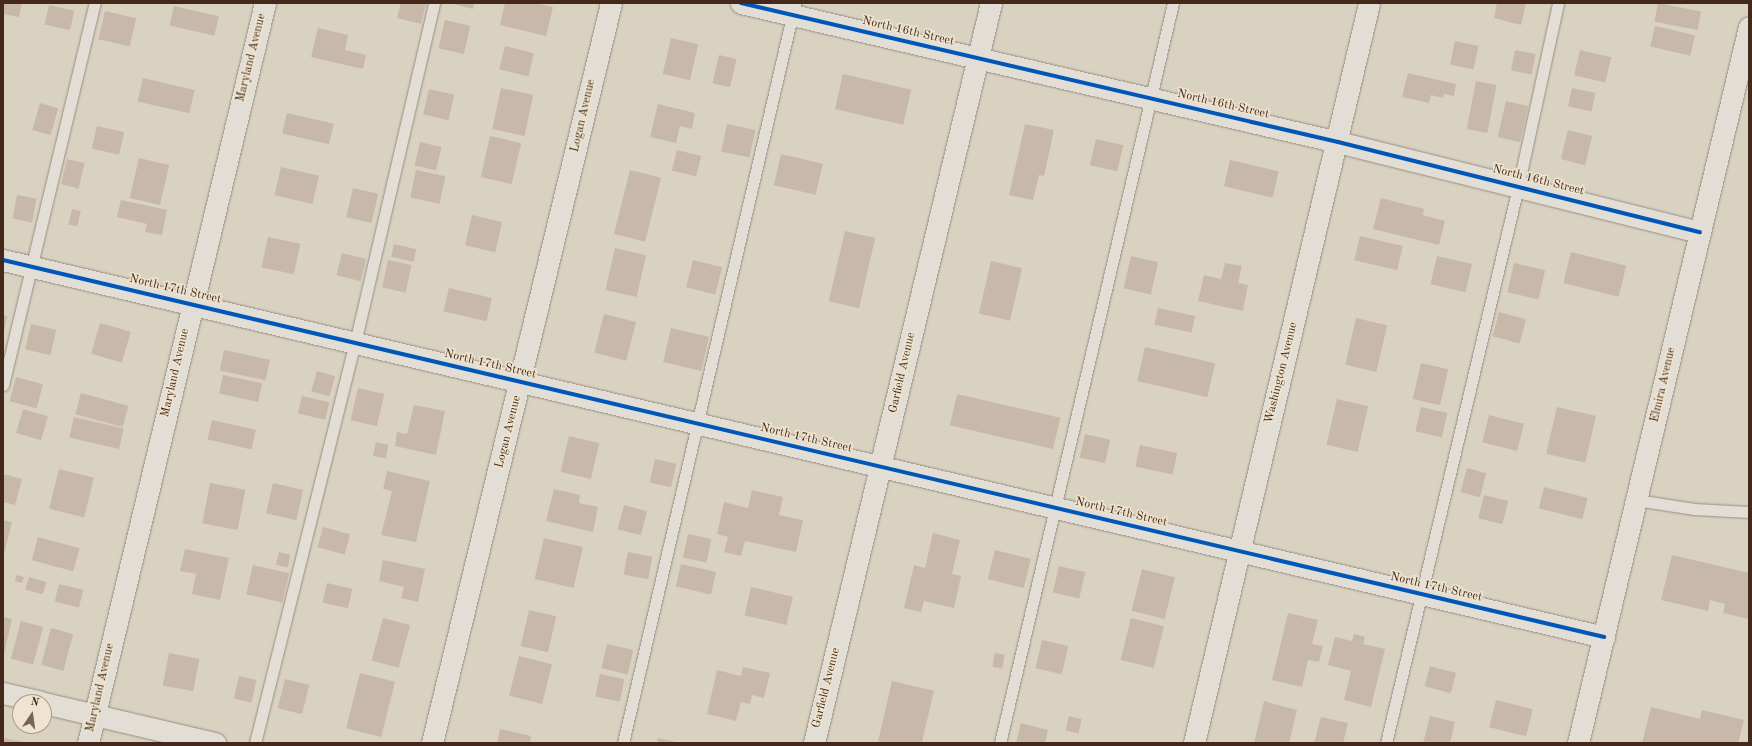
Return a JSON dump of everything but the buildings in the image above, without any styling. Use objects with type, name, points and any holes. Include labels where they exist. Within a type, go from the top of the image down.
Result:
[{"type":"street","name":"Maryland Avenue","points":[[88,743],[265,3]]},
{"type":"street","name":"Logan Avenue","points":[[432,743],[521,382],[611,3]]},
{"type":"street","name":"North 16th Street","points":[[740,3],[794,9],[978,60],[1338,142],[1700,232]]},
{"type":"street","name":"Garfield Avenue","points":[[814,743],[991,3]]},
{"type":"street","name":"Washington Avenue","points":[[1194,743],[1338,142],[1369,3]]},
{"type":"street","name":"Elmira Avenue","points":[[1578,743],[1749,27]]},
{"type":"street","name":"North 17th Street","points":[[3,260],[1604,637]]},
{"type":"street","points":[[52,705],[215,743]]},
{"type":"lane","points":[[3,385],[95,3]]},
{"type":"lane","points":[[255,743],[355,343],[434,3]]},
{"type":"lane","points":[[1000,743],[1054,508],[1152,99],[1173,3]]},
{"type":"lane","points":[[1386,743],[1518,187],[1558,3]]},
{"type":"lane","points":[[623,743],[699,424],[794,9]]},
{"type":"lane","points":[[1636,500],[1694,509],[1749,512]]},
{"type":"cycle path","points":[[741,3],[1338,142],[1700,232]]},
{"type":"cycle path","points":[[3,260],[1604,637]]}]
